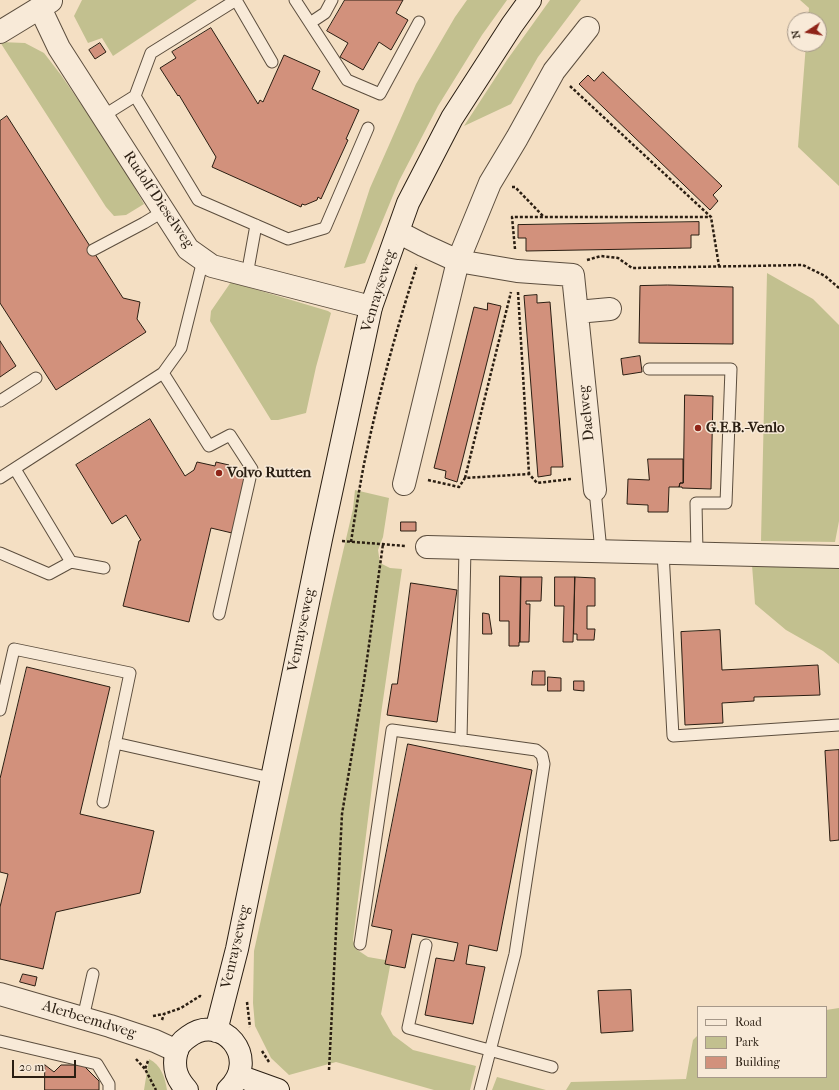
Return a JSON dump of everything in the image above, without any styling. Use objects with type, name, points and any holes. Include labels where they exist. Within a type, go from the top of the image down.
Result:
[{"type":"street","name":"Venrayseweg","points":[[216,1031],[237,949],[271,778],[371,306],[408,203],[452,118],[512,25],[530,0]]},
{"type":"street","name":"Rudolf Dieselweg","points":[[0,32],[43,3],[59,48],[188,249],[212,266],[371,306]]},
{"type":"street","points":[[405,479],[458,261],[490,183],[554,71],[588,28]]},
{"type":"street","name":"Venrayseweg","points":[[398,232],[458,261],[517,271],[573,275]]},
{"type":"street","name":"Daelweg","points":[[573,275],[594,483]]},
{"type":"street","points":[[577,312],[610,309]]},
{"type":"street","points":[[427,547],[839,557]]},
{"type":"street","name":"Alerbeemdweg","points":[[0,994],[155,1040],[176,1051]]},
{"type":"street","points":[[187,1090],[180,1083],[175,1073],[174,1062],[176,1051],[183,1041],[192,1034],[204,1030],[216,1031],[225,1034],[238,1048],[242,1067],[234,1083],[278,1090]]},
{"type":"lane","points":[[103,116],[135,96],[150,52],[236,0],[272,62]]},
{"type":"lane","points":[[295,0],[347,80],[380,94],[419,22]]},
{"type":"lane","points":[[310,23],[325,13],[332,0]]},
{"type":"lane","points":[[135,96],[198,200],[288,239],[325,228],[368,128]]},
{"type":"lane","points":[[93,250],[164,211]]},
{"type":"lane","points":[[247,275],[256,225]]},
{"type":"lane","points":[[0,478],[162,373],[182,348],[203,260]]},
{"type":"lane","points":[[649,369],[731,369],[726,503],[696,503],[697,553]]},
{"type":"lane","points":[[162,373],[209,446],[230,435],[252,469],[219,614]]},
{"type":"lane","points":[[0,401],[36,378]]},
{"type":"lane","points":[[15,469],[71,562]]},
{"type":"lane","name":"Daelweg","points":[[594,483],[602,551]]},
{"type":"lane","points":[[461,740],[465,548]]},
{"type":"lane","points":[[663,552],[673,736],[839,725]]},
{"type":"lane","points":[[0,553],[49,574],[71,562],[104,568]]},
{"type":"lane","points":[[0,710],[14,649],[130,673],[103,802]]},
{"type":"lane","points":[[360,944],[392,730],[536,750],[542,755],[544,764],[515,954],[480,1090]]},
{"type":"lane","points":[[115,743],[271,778]]},
{"type":"lane","points":[[426,945],[408,1028],[552,1067]]},
{"type":"lane","points":[[83,1018],[93,974]]},
{"type":"lane","points":[[0,1041],[97,1064],[109,1084],[109,1090]]},
{"type":"path","points":[[554,71],[711,217],[719,266]]},
{"type":"path","points":[[490,183],[515,187],[544,217]]},
{"type":"path","points":[[351,542],[364,465],[377,407],[401,315],[423,245]]},
{"type":"path","points":[[573,275],[588,259],[601,256],[618,258],[632,268],[803,265],[825,276],[839,288]]},
{"type":"path","points":[[405,479],[459,487],[465,478],[517,271]]},
{"type":"path","points":[[465,478],[529,474],[537,483],[594,483]]},
{"type":"path","points":[[321,539],[427,547]]},
{"type":"path","points":[[329,1070],[342,814],[364,681],[383,544]]},
{"type":"path","points":[[247,1001],[250,1026],[254,1033]]},
{"type":"path","points":[[260,1047],[267,1061],[272,1066]]},
{"type":"green space","points":[[82,0],[197,0],[113,56],[102,38],[88,43],[74,16]]},
{"type":"green space","points":[[467,0],[507,0],[482,35],[438,106],[399,181],[365,263],[344,268],[370,188],[416,84],[455,17]]},
{"type":"green space","points":[[550,0],[581,0],[538,57],[511,104],[464,126],[507,60]]},
{"type":"green space","points":[[800,0],[839,0],[839,186],[798,147],[805,52],[827,52],[827,12],[809,12],[809,8]]},
{"type":"green space","points":[[0,42],[25,43],[44,53],[61,75],[116,155],[144,204],[126,215],[114,216],[106,207]]},
{"type":"green space","points":[[767,273],[813,299],[839,325],[839,521],[835,542],[761,541]]},
{"type":"green space","points":[[231,282],[331,313],[316,367],[306,413],[278,420],[271,420],[210,321],[211,311]]},
{"type":"green space","points":[[355,490],[389,498],[383,537],[378,550],[380,563],[390,568],[402,569],[381,714],[353,940],[356,949],[368,957],[391,961],[381,1014],[393,1035],[413,1050],[476,1066],[470,1090],[434,1090],[336,1062],[289,1075],[271,1058],[255,1026],[253,1003],[254,951],[353,509]]},
{"type":"green space","points":[[752,565],[833,566],[839,568],[839,664],[823,651],[786,630],[755,604]]},
{"type":"green space","points":[[839,1008],[839,1090],[566,1090],[571,1082],[686,1079],[693,1040],[697,1036],[697,1078],[827,1078],[827,1010]]},
{"type":"green space","points":[[149,1059],[157,1065],[162,1072],[167,1090],[144,1090]]},
{"type":"green space","points":[[497,1077],[546,1090],[492,1090]]},
{"type":"building","points":[[345,0],[403,0],[396,13],[408,20],[391,50],[379,42],[363,70],[340,57],[348,43],[327,31]]},
{"type":"building","points":[[211,28],[258,104],[260,100],[263,102],[284,55],[320,71],[312,89],[359,110],[346,139],[348,140],[321,199],[318,197],[317,200],[305,205],[302,204],[301,207],[212,167],[216,157],[179,95],[178,96],[160,68],[176,58],[172,52]]},
{"type":"building","points":[[100,43],[106,52],[95,59],[89,50]]},
{"type":"building","points":[[603,72],[722,186],[713,195],[718,201],[710,210],[579,84],[588,75],[594,81]]},
{"type":"building","points":[[7,116],[123,298],[140,302],[137,319],[146,332],[56,390],[0,303],[0,121]]},
{"type":"building","points":[[699,222],[699,235],[691,235],[691,248],[526,251],[526,238],[518,238],[518,225]]},
{"type":"building","points":[[668,285],[733,287],[733,344],[639,343],[640,286]]},
{"type":"building","points":[[537,295],[537,303],[550,302],[563,467],[551,467],[551,475],[538,477],[524,296]]},
{"type":"building","points":[[488,303],[501,306],[457,482],[445,478],[446,471],[434,468],[474,307],[487,310]]},
{"type":"building","points":[[0,341],[16,366],[0,377]]},
{"type":"building","points":[[640,356],[642,372],[623,375],[621,359]]},
{"type":"building","name":"G.E.B.-Venlo","points":[[685,395],[713,396],[711,489],[679,487],[680,483],[683,483]]},
{"type":"building","points":[[150,419],[185,476],[194,470],[197,462],[215,466],[216,462],[229,465],[227,469],[246,474],[232,533],[211,528],[189,622],[123,606],[139,541],[141,540],[126,515],[112,524],[76,465]]},
{"type":"building","points":[[648,459],[683,459],[683,483],[680,483],[679,487],[669,487],[668,512],[648,512],[648,505],[627,504],[628,479],[649,480]]},
{"type":"building","points":[[401,522],[416,522],[416,531],[401,531]]},
{"type":"building","points":[[500,576],[521,577],[519,646],[509,646],[509,621],[500,621]]},
{"type":"building","points":[[521,577],[542,577],[541,601],[526,601],[526,604],[530,604],[529,642],[520,642]]},
{"type":"building","points":[[555,577],[575,577],[573,642],[563,642],[564,606],[555,606]]},
{"type":"building","points":[[575,577],[595,578],[595,606],[587,606],[587,629],[595,629],[594,640],[577,640],[577,634],[574,634]]},
{"type":"building","points":[[411,583],[457,590],[437,722],[387,715],[392,684],[397,684]]},
{"type":"building","points":[[483,613],[489,614],[492,634],[483,634]]},
{"type":"building","points":[[720,630],[722,670],[818,665],[820,695],[754,697],[754,701],[722,703],[723,723],[685,725],[681,632]]},
{"type":"building","points":[[27,667],[110,687],[80,814],[154,831],[140,893],[56,912],[43,969],[0,959],[0,907],[8,874],[0,872],[0,779]]},
{"type":"building","points":[[533,671],[545,671],[545,685],[532,685]]},
{"type":"building","points":[[548,677],[561,678],[561,691],[548,691]]},
{"type":"building","points":[[574,681],[584,681],[584,691],[574,690]]},
{"type":"building","points":[[408,744],[532,770],[497,951],[469,945],[466,964],[485,967],[473,1024],[425,1015],[436,958],[454,961],[458,943],[412,934],[405,968],[385,964],[392,930],[372,926]]},
{"type":"building","points":[[839,750],[839,840],[830,841],[825,751]]},
{"type":"building","points":[[23,974],[37,977],[35,986],[20,982]]},
{"type":"building","points":[[631,990],[633,1031],[601,1033],[598,991]]},
{"type":"building","points":[[45,1065],[54,1072],[61,1065],[83,1065],[99,1081],[99,1090],[45,1090]]},
{"type":"place","name":"G.E.B.-Venlo","points":[[698,428]]},
{"type":"place","name":"Volvo Rutten","points":[[219,473]]}]
